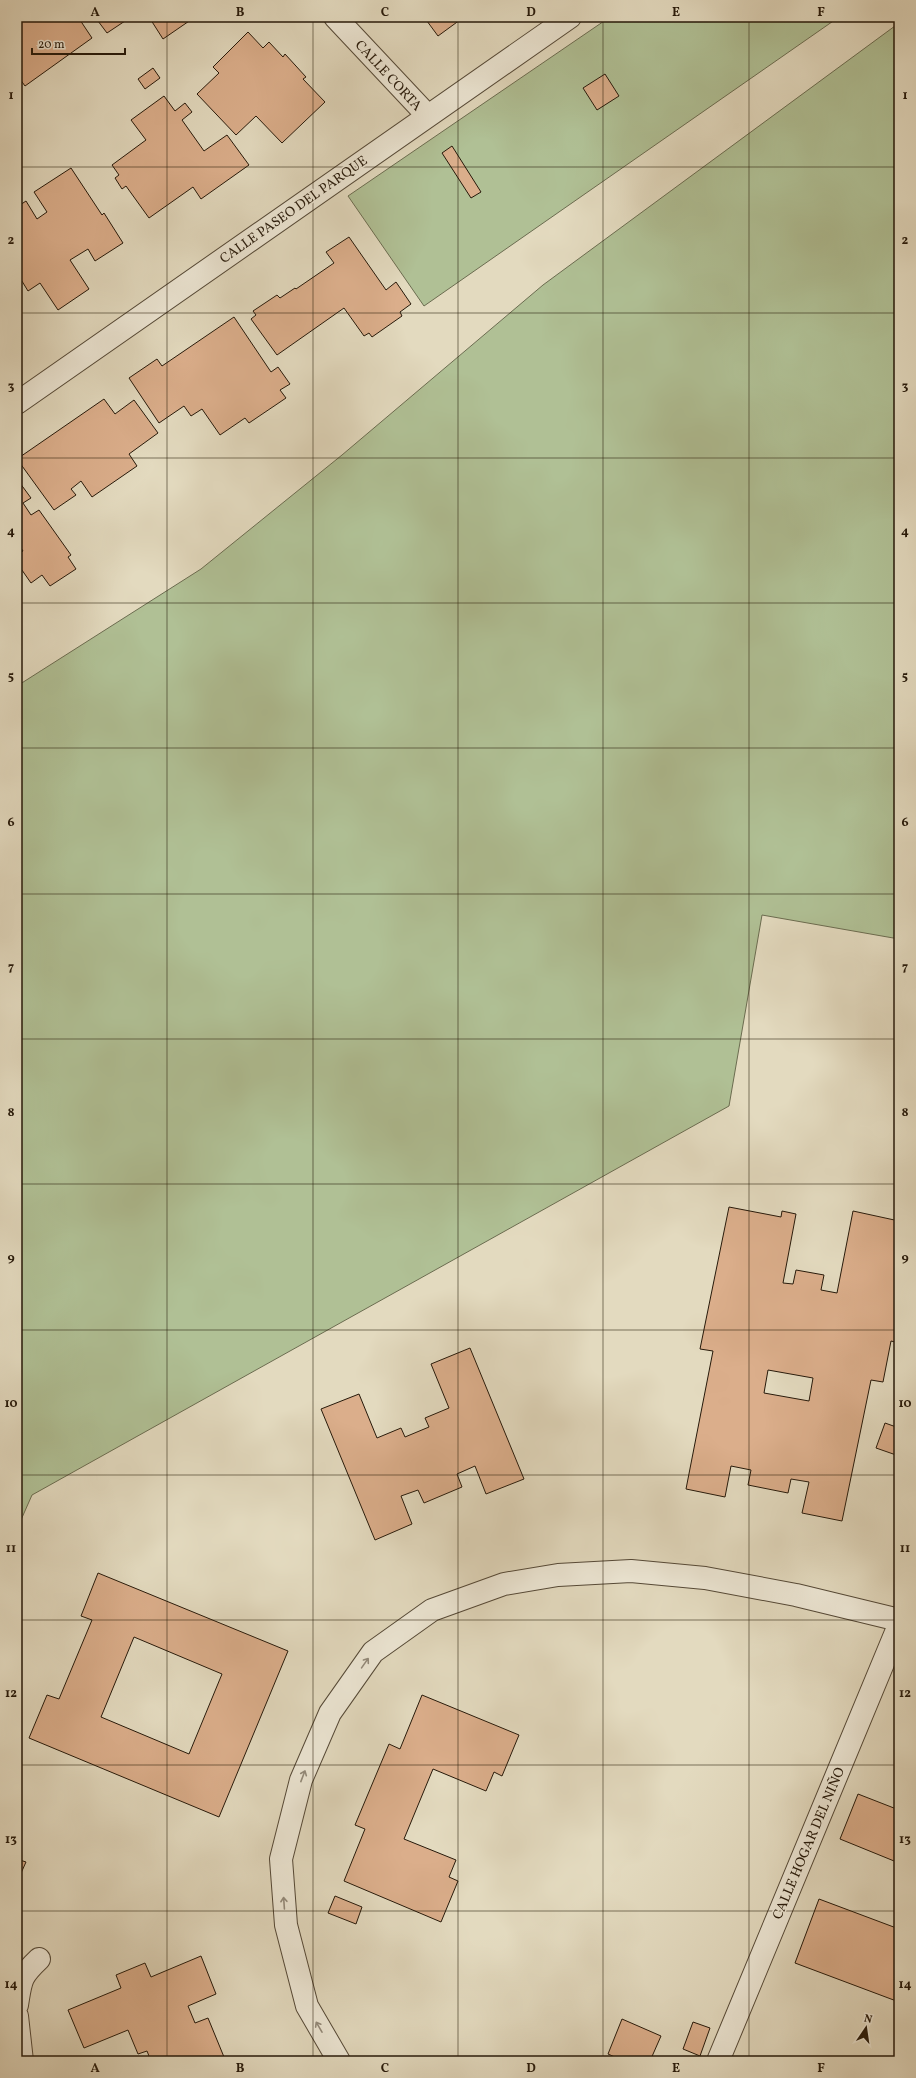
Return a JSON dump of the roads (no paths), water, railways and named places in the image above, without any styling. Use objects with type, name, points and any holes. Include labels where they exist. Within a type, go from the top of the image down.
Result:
[{"type":"street","name":"CALLE CORTA","points":[[335,17],[427,115]]},
{"type":"street","name":"CALLE PASEO DEL PARQUE","points":[[17,402],[427,115],[570,17]]},
{"type":"street","points":[[339,2061],[307,2006],[286,1925],[280,1859],[301,1780],[330,1713],[373,1652],[432,1610],[504,1584],[558,1575],[631,1572],[705,1578],[796,1595],[899,1620]]},
{"type":"street","name":"CALLE HOGAR DEL NIÑO","points":[[718,2061],[899,1625]]},
{"type":"street","points":[[17,2005],[20,1985],[24,1973],[39,1959]]},
{"type":"street","points":[[17,2016],[22,2061]]}]
